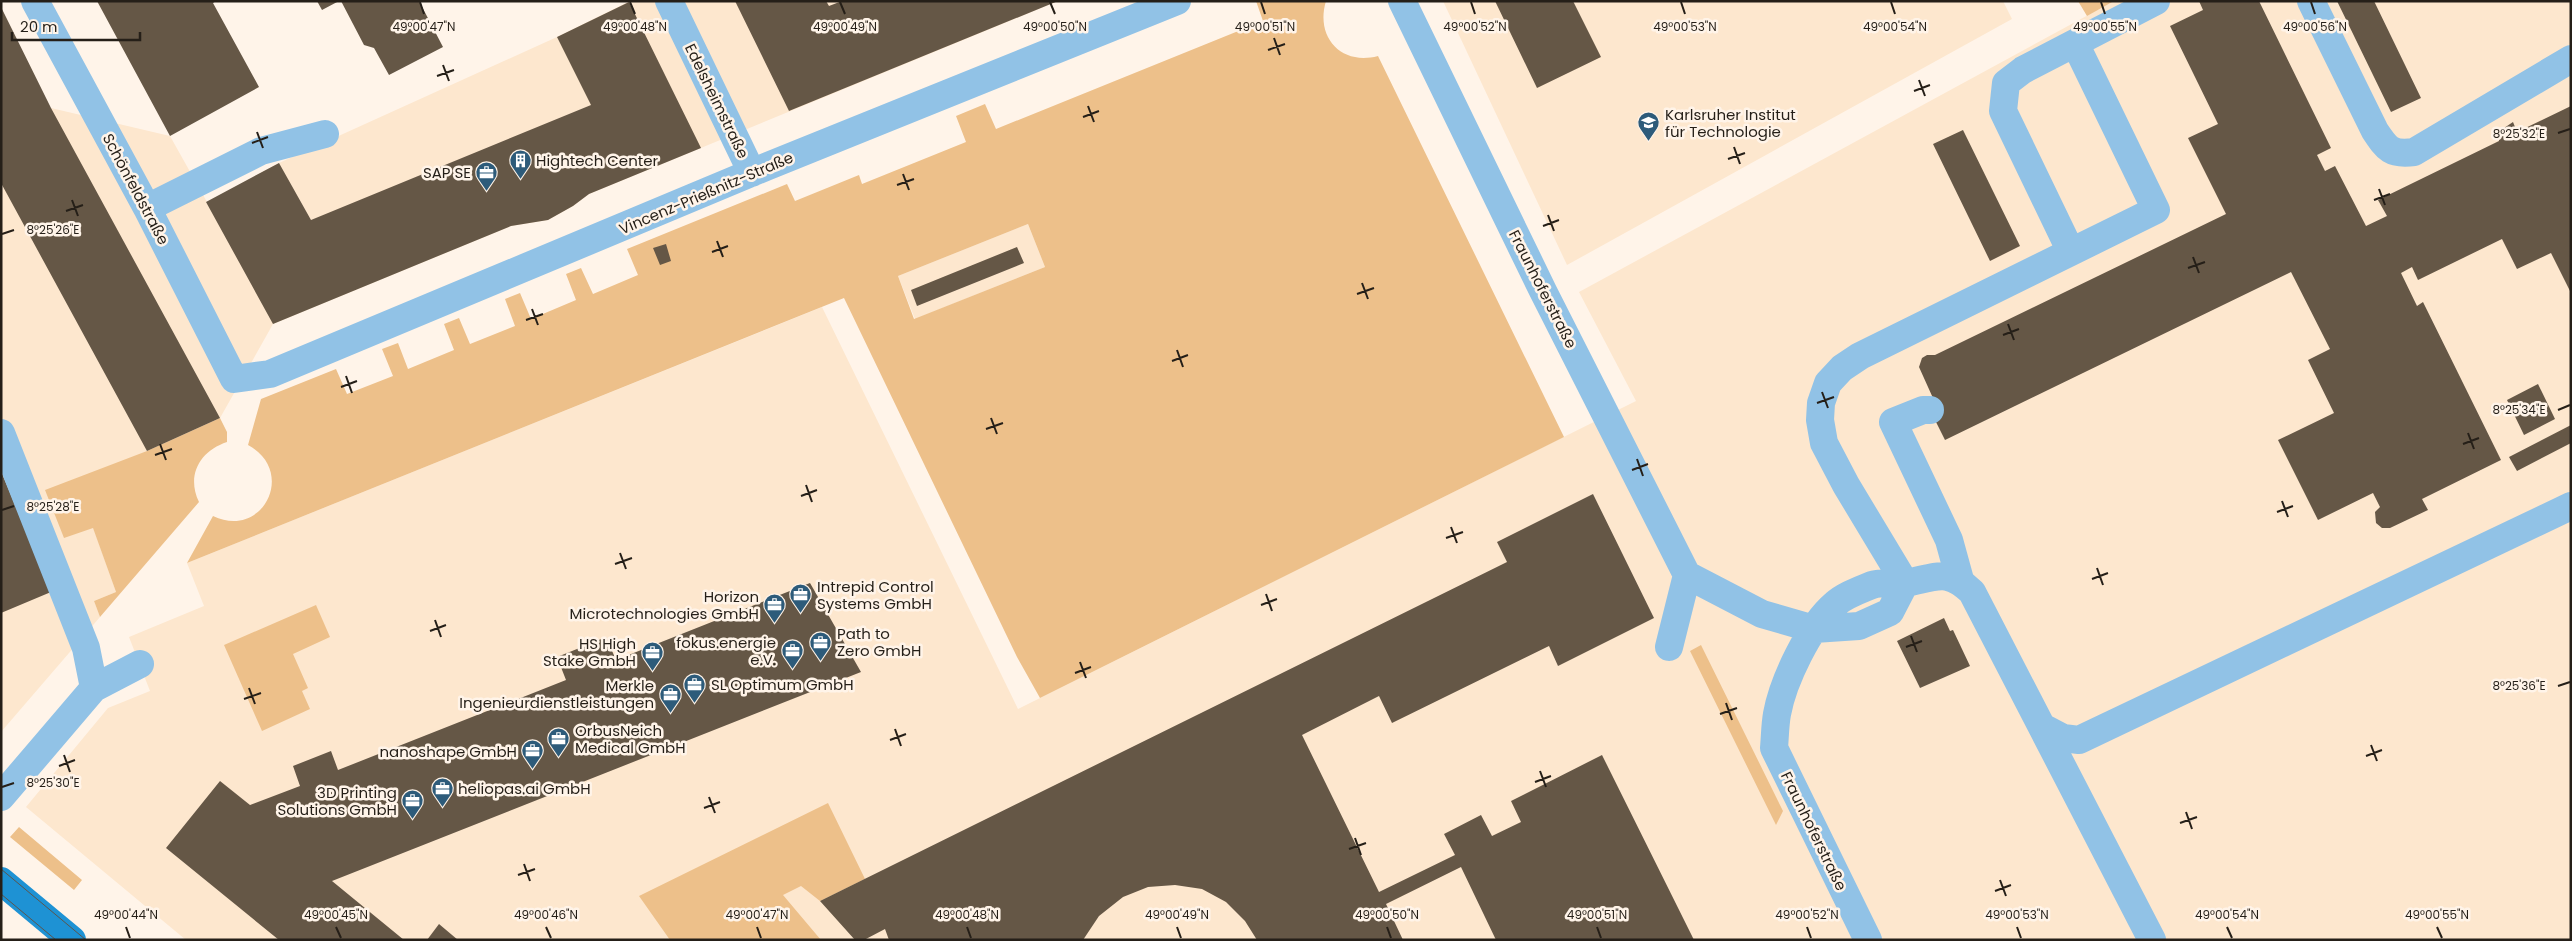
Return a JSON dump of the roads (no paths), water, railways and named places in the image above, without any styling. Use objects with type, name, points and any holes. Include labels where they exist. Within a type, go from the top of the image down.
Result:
[{"type":"main road","points":[[1,880],[72,940]]},
{"type":"street","name":"Schönfeldstraße","points":[[35,1],[147,208],[234,379]]},
{"type":"street","name":"Edelsheimstraße","points":[[669,1],[752,173]]},
{"type":"street","name":"Vincenz-Prießnitz-Straße","points":[[234,379],[270,374],[752,173],[1178,1]]},
{"type":"street","name":"Fraunhoferstraße","points":[[1402,1],[1543,291],[1687,575]]},
{"type":"street","points":[[2071,252],[2003,110],[2006,83],[2023,70],[2156,1]]},
{"type":"street","points":[[2311,1],[2375,131],[2386,148],[2399,154],[2414,152],[2571,59]]},
{"type":"street","points":[[1905,583],[1846,485],[1824,443],[1820,420],[1821,403],[1828,384],[1842,368],[1860,356],[2156,210],[2075,42]]},
{"type":"street","points":[[147,208],[260,151],[325,134]]},
{"type":"street","points":[[1930,410],[1923,410],[1893,422],[1949,540],[1960,580],[1972,592],[2152,940]]},
{"type":"street","points":[[1,433],[86,648],[94,688]]},
{"type":"street","points":[[2042,727],[2062,738],[2079,740],[2571,506]]},
{"type":"street","points":[[1669,647],[1687,575],[1762,614],[1814,629],[1859,626],[1890,612],[1905,583],[1939,575],[1960,580]]},
{"type":"street","name":"Fraunhoferstraße","points":[[1814,629],[1788,678],[1777,714],[1774,748],[1868,940]]},
{"type":"street","points":[[1,797],[94,688],[140,664]]},
{"type":"tram line","points":[[1,869],[86,940]]},
{"type":"tram line","points":[[1,894],[56,940]]},
{"type":"place","name":"Karlsruher Institut für Technologie","points":[[1649,142]]},
{"type":"place","name":"Hightech Center","points":[[520,179]]},
{"type":"place","name":"SAP SE","points":[[487,191]]},
{"type":"place","name":"Intrepid Control Systems GmbH","points":[[801,614]]},
{"type":"place","name":"Horizon Microtechnologies GmbH","points":[[775,624]]},
{"type":"place","name":"Path to Zero GmbH","points":[[821,661]]},
{"type":"place","name":"fokus.energie e.V.","points":[[792,670]]},
{"type":"place","name":"HS High Stake GmbH","points":[[652,671]]},
{"type":"place","name":"SL Optimum GmbH","points":[[695,703]]},
{"type":"place","name":"Merkle Ingenieurdienstleistungen","points":[[670,713]]},
{"type":"place","name":"OrbusNeich Medical GmbH","points":[[559,758]]},
{"type":"place","name":"nanoshape GmbH","points":[[533,770]]},
{"type":"place","name":"heliopas.ai GmbH","points":[[442,807]]},
{"type":"place","name":"3D Printing Solutions GmbH","points":[[413,820]]}]
